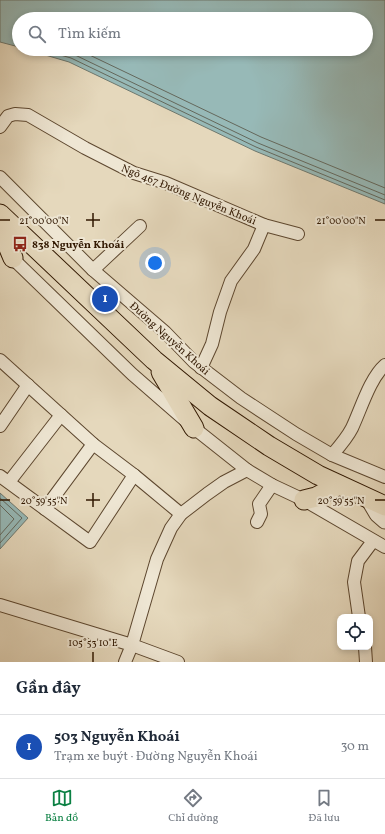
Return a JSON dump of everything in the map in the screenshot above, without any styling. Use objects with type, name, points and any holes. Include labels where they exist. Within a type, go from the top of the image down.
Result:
[{"type":"main road","points":[[0,214],[154,360],[210,406],[250,433],[318,474],[385,506]]},
{"type":"main road","points":[[0,227],[6,252]]},
{"type":"main road","points":[[154,360],[194,428]]},
{"type":"main road","points":[[304,500],[316,497],[339,485]]},
{"type":"street","name":"Ngõ 467 Đường Nguyễn Khoái","points":[[0,127],[8,116],[15,114],[28,115],[85,148],[134,173],[166,183],[264,225],[298,234]]},
{"type":"street","name":"Đường Nguyễn Khoái","points":[[0,177],[93,270],[165,332],[201,368],[241,398],[296,434],[332,455],[385,477]]},
{"type":"street","points":[[201,368],[212,344],[220,312],[231,280],[254,249],[264,225]]},
{"type":"street","points":[[93,270],[140,226]]},
{"type":"street","points":[[6,252],[132,374],[194,428],[247,470],[272,485],[304,500],[385,547]]},
{"type":"street","points":[[0,360],[93,444],[134,475],[181,514]]},
{"type":"street","points":[[332,455],[351,430],[366,395],[381,368],[385,365]]},
{"type":"street","points":[[0,426],[28,385]]},
{"type":"street","points":[[61,416],[5,479],[90,542],[134,475]]},
{"type":"street","points":[[45,509],[93,444]]},
{"type":"street","points":[[125,662],[132,644],[157,559],[171,528],[181,514],[224,482],[247,470]]},
{"type":"street","points":[[257,522],[261,514],[259,504],[272,485]]},
{"type":"street","points":[[367,497],[377,514],[385,521]]},
{"type":"street","points":[[359,614],[354,582],[358,561],[373,541]]},
{"type":"street","points":[[0,605],[132,644],[178,662]]},
{"type":"street","points":[[365,650],[366,662]]},
{"type":"water","points":[[0,0],[385,0],[385,204],[255,151],[69,62],[49,56],[373,56],[373,12],[12,12],[12,45],[0,42]]},
{"type":"water","points":[[0,493],[28,518],[0,549]]},
{"type":"place","name":"838 Nguyễn Khoái","points":[[20,244]]},
{"type":"place","name":"503 Nguyễn Khoái","points":[[105,299]]}]
